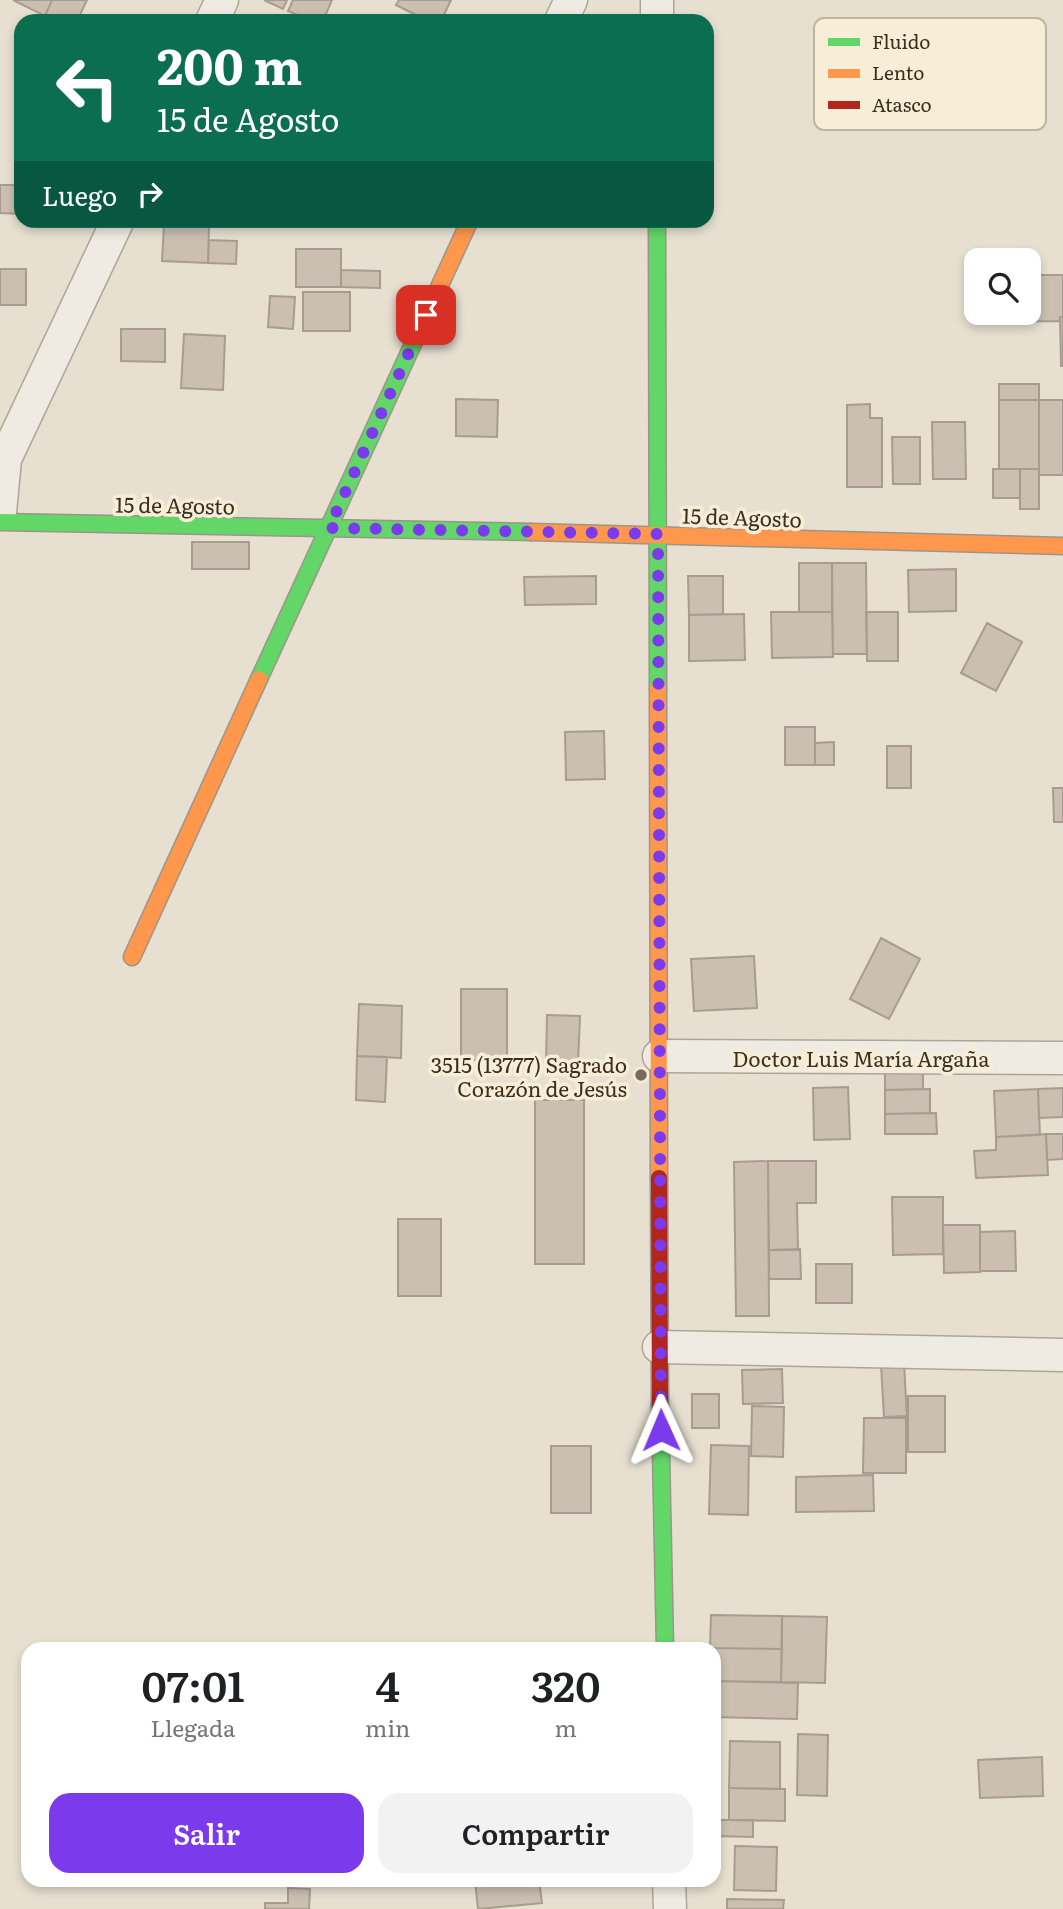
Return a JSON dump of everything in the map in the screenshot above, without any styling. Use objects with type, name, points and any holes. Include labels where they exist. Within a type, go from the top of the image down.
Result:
[{"type":"street","points":[[0,512],[5,459],[114,228]]},
{"type":"street","points":[[132,957],[466,228]]},
{"type":"street","points":[[657,228],[659,1348],[665,1642]]},
{"type":"street","name":"15 de Agosto","points":[[0,522],[658,534],[1063,546]]},
{"type":"street","name":"Doctor Luis María Argaña","points":[[659,1056],[1063,1058]]},
{"type":"street","points":[[659,1348],[1063,1355]]},
{"type":"street","points":[[670,1887],[670,1909]]},
{"type":"building","points":[[13,0],[52,0],[46,14]]},
{"type":"building","points":[[52,0],[87,0],[80,14],[46,14]]},
{"type":"building","points":[[264,0],[287,0],[283,9]]},
{"type":"building","points":[[293,0],[332,0],[326,14],[295,14],[288,11]]},
{"type":"building","points":[[399,0],[451,0],[444,14],[414,14],[396,5]]},
{"type":"building","points":[[0,185],[14,185],[14,214],[0,213]]},
{"type":"building","points":[[164,228],[209,228],[208,263],[162,261]]},
{"type":"building","points":[[209,240],[237,241],[236,264],[208,263]]},
{"type":"building","points":[[296,249],[341,249],[341,287],[296,287]]},
{"type":"building","points":[[0,269],[26,269],[26,305],[0,305]]},
{"type":"building","points":[[341,270],[380,271],[380,288],[341,287]]},
{"type":"building","points":[[1041,275],[1063,275],[1063,317],[1060,317],[1060,321],[1041,321]]},
{"type":"building","points":[[303,292],[350,292],[350,331],[303,331]]},
{"type":"building","points":[[270,296],[295,297],[293,329],[268,327]]},
{"type":"building","points":[[1060,317],[1063,317],[1063,366],[1061,366]]},
{"type":"building","points":[[121,329],[165,329],[165,362],[121,361]]},
{"type":"building","points":[[184,334],[225,336],[223,390],[181,388]]},
{"type":"building","points":[[999,384],[1039,384],[1039,400],[999,400]]},
{"type":"building","points":[[456,399],[498,400],[497,437],[456,436]]},
{"type":"building","points":[[999,400],[1039,400],[1039,469],[999,469]]},
{"type":"building","points":[[1039,400],[1063,400],[1063,475],[1039,475]]},
{"type":"building","points":[[870,404],[870,418],[882,418],[882,487],[847,487],[847,405]]},
{"type":"building","points":[[932,422],[965,422],[966,479],[933,479]]},
{"type":"building","points":[[892,437],[920,437],[920,484],[893,484]]},
{"type":"building","points":[[993,469],[1020,469],[1020,498],[993,498]]},
{"type":"building","points":[[1020,469],[1039,469],[1039,509],[1020,509]]},
{"type":"building","points":[[192,542],[249,542],[249,569],[192,569]]},
{"type":"building","points":[[799,563],[832,563],[832,612],[799,612]]},
{"type":"building","points":[[832,563],[866,563],[867,654],[833,654]]},
{"type":"building","points":[[956,569],[956,611],[909,612],[908,570]]},
{"type":"building","points":[[596,576],[596,604],[525,605],[524,577]]},
{"type":"building","points":[[688,576],[723,576],[723,614],[689,615]]},
{"type":"building","points":[[771,612],[832,612],[833,657],[772,658]]},
{"type":"building","points":[[866,612],[898,612],[898,661],[867,661]]},
{"type":"building","points":[[744,614],[745,660],[689,661],[689,615]]},
{"type":"building","points":[[987,623],[1022,642],[996,691],[961,673]]},
{"type":"building","points":[[785,727],[815,727],[815,765],[785,765]]},
{"type":"building","points":[[604,731],[605,779],[566,780],[565,732]]},
{"type":"building","points":[[834,742],[834,765],[815,765],[815,743]]},
{"type":"building","points":[[887,746],[911,746],[911,788],[887,788]]},
{"type":"building","points":[[1053,788],[1063,788],[1063,822],[1054,822]]},
{"type":"building","points":[[881,938],[920,959],[889,1019],[850,999]]},
{"type":"building","points":[[754,956],[757,1008],[694,1011],[691,959]]},
{"type":"building","points":[[461,989],[507,989],[507,1060],[461,1060]]},
{"type":"building","points":[[359,1004],[402,1006],[401,1058],[357,1056]]},
{"type":"building","points":[[547,1015],[580,1016],[578,1064],[546,1063]]},
{"type":"building","points":[[357,1056],[387,1057],[385,1102],[356,1100]]},
{"type":"building","points":[[885,1069],[923,1069],[923,1089],[885,1090]]},
{"type":"building","points":[[848,1087],[850,1139],[814,1140],[813,1088]]},
{"type":"building","points":[[1063,1088],[1063,1117],[1039,1118],[1038,1089]]},
{"type":"building","points":[[930,1089],[930,1113],[885,1114],[885,1090]]},
{"type":"building","points":[[1038,1089],[1040,1135],[996,1137],[994,1091]]},
{"type":"building","points":[[535,1100],[584,1100],[584,1264],[535,1264]]},
{"type":"building","points":[[936,1113],[937,1134],[885,1134],[885,1114]]},
{"type":"building","points":[[1046,1134],[1048,1175],[976,1178],[974,1151],[996,1150],[996,1137]]},
{"type":"building","points":[[1046,1134],[1063,1134],[1063,1159],[1047,1160]]},
{"type":"building","points":[[768,1161],[816,1161],[816,1203],[797,1203],[798,1250],[769,1250]]},
{"type":"building","points":[[768,1161],[769,1316],[736,1316],[734,1162]]},
{"type":"building","points":[[892,1197],[943,1197],[943,1254],[893,1255]]},
{"type":"building","points":[[398,1219],[441,1219],[441,1296],[398,1296]]},
{"type":"building","points":[[943,1225],[980,1225],[980,1272],[944,1273]]},
{"type":"building","points":[[1015,1231],[1016,1271],[980,1271],[980,1232]]},
{"type":"building","points":[[800,1249],[801,1279],[769,1279],[769,1250]]},
{"type":"building","points":[[816,1264],[852,1264],[852,1303],[816,1303]]},
{"type":"building","points":[[904,1364],[907,1416],[884,1417],[881,1365]]},
{"type":"building","points":[[782,1369],[783,1403],[743,1404],[742,1370]]},
{"type":"building","points":[[692,1394],[719,1394],[719,1428],[692,1428]]},
{"type":"building","points":[[908,1396],[945,1396],[945,1452],[908,1452]]},
{"type":"building","points":[[752,1406],[784,1407],[783,1457],[751,1456]]},
{"type":"building","points":[[864,1418],[906,1418],[906,1473],[863,1473]]},
{"type":"building","points":[[711,1445],[749,1446],[748,1515],[709,1514]]},
{"type":"building","points":[[551,1446],[591,1446],[591,1513],[551,1513]]},
{"type":"building","points":[[873,1475],[874,1511],[796,1512],[796,1477]]},
{"type":"building","points":[[711,1615],[782,1616],[782,1649],[721,1648],[721,1642],[710,1642]]},
{"type":"building","points":[[782,1616],[827,1617],[825,1683],[781,1682]]},
{"type":"building","points":[[721,1648],[782,1649],[781,1682],[721,1681]]},
{"type":"building","points":[[721,1681],[798,1683],[797,1719],[721,1717]]},
{"type":"building","points":[[798,1734],[828,1735],[827,1796],[797,1795]]},
{"type":"building","points":[[730,1741],[780,1742],[780,1789],[729,1788]]},
{"type":"building","points":[[1042,1757],[1043,1796],[980,1798],[978,1760]]},
{"type":"building","points":[[729,1788],[785,1789],[785,1821],[729,1820]]},
{"type":"building","points":[[721,1820],[753,1820],[753,1837],[721,1836]]},
{"type":"building","points":[[735,1846],[777,1847],[776,1891],[734,1890]]},
{"type":"building","points":[[476,1887],[540,1887],[542,1903],[478,1909]]},
{"type":"building","points":[[288,1888],[310,1889],[309,1909],[265,1909],[265,1903],[288,1903]]},
{"type":"building","points":[[727,1899],[784,1900],[783,1909],[727,1909]]},
{"type":"traffic: fast","points":[[657,228],[658,689]]},
{"type":"traffic: fast","points":[[259,679],[430,307]]},
{"type":"traffic: fast","points":[[0,522],[531,532]]},
{"type":"traffic: fast","points":[[660,1405],[665,1642]]},
{"type":"traffic: slow","points":[[430,307],[466,228]]},
{"type":"traffic: slow","points":[[531,532],[1063,546]]},
{"type":"traffic: slow","points":[[132,957],[259,679]]},
{"type":"traffic: slow","points":[[658,689],[659,1178]]},
{"type":"traffic: jam","points":[[659,1178],[660,1405]]},
{"type":"place","name":"3515 (13777) Sagrado Corazón de Jesús","points":[[641,1075]]},
{"type":"route","points":[[426,315],[329,528],[658,534],[661,1430]]}]
